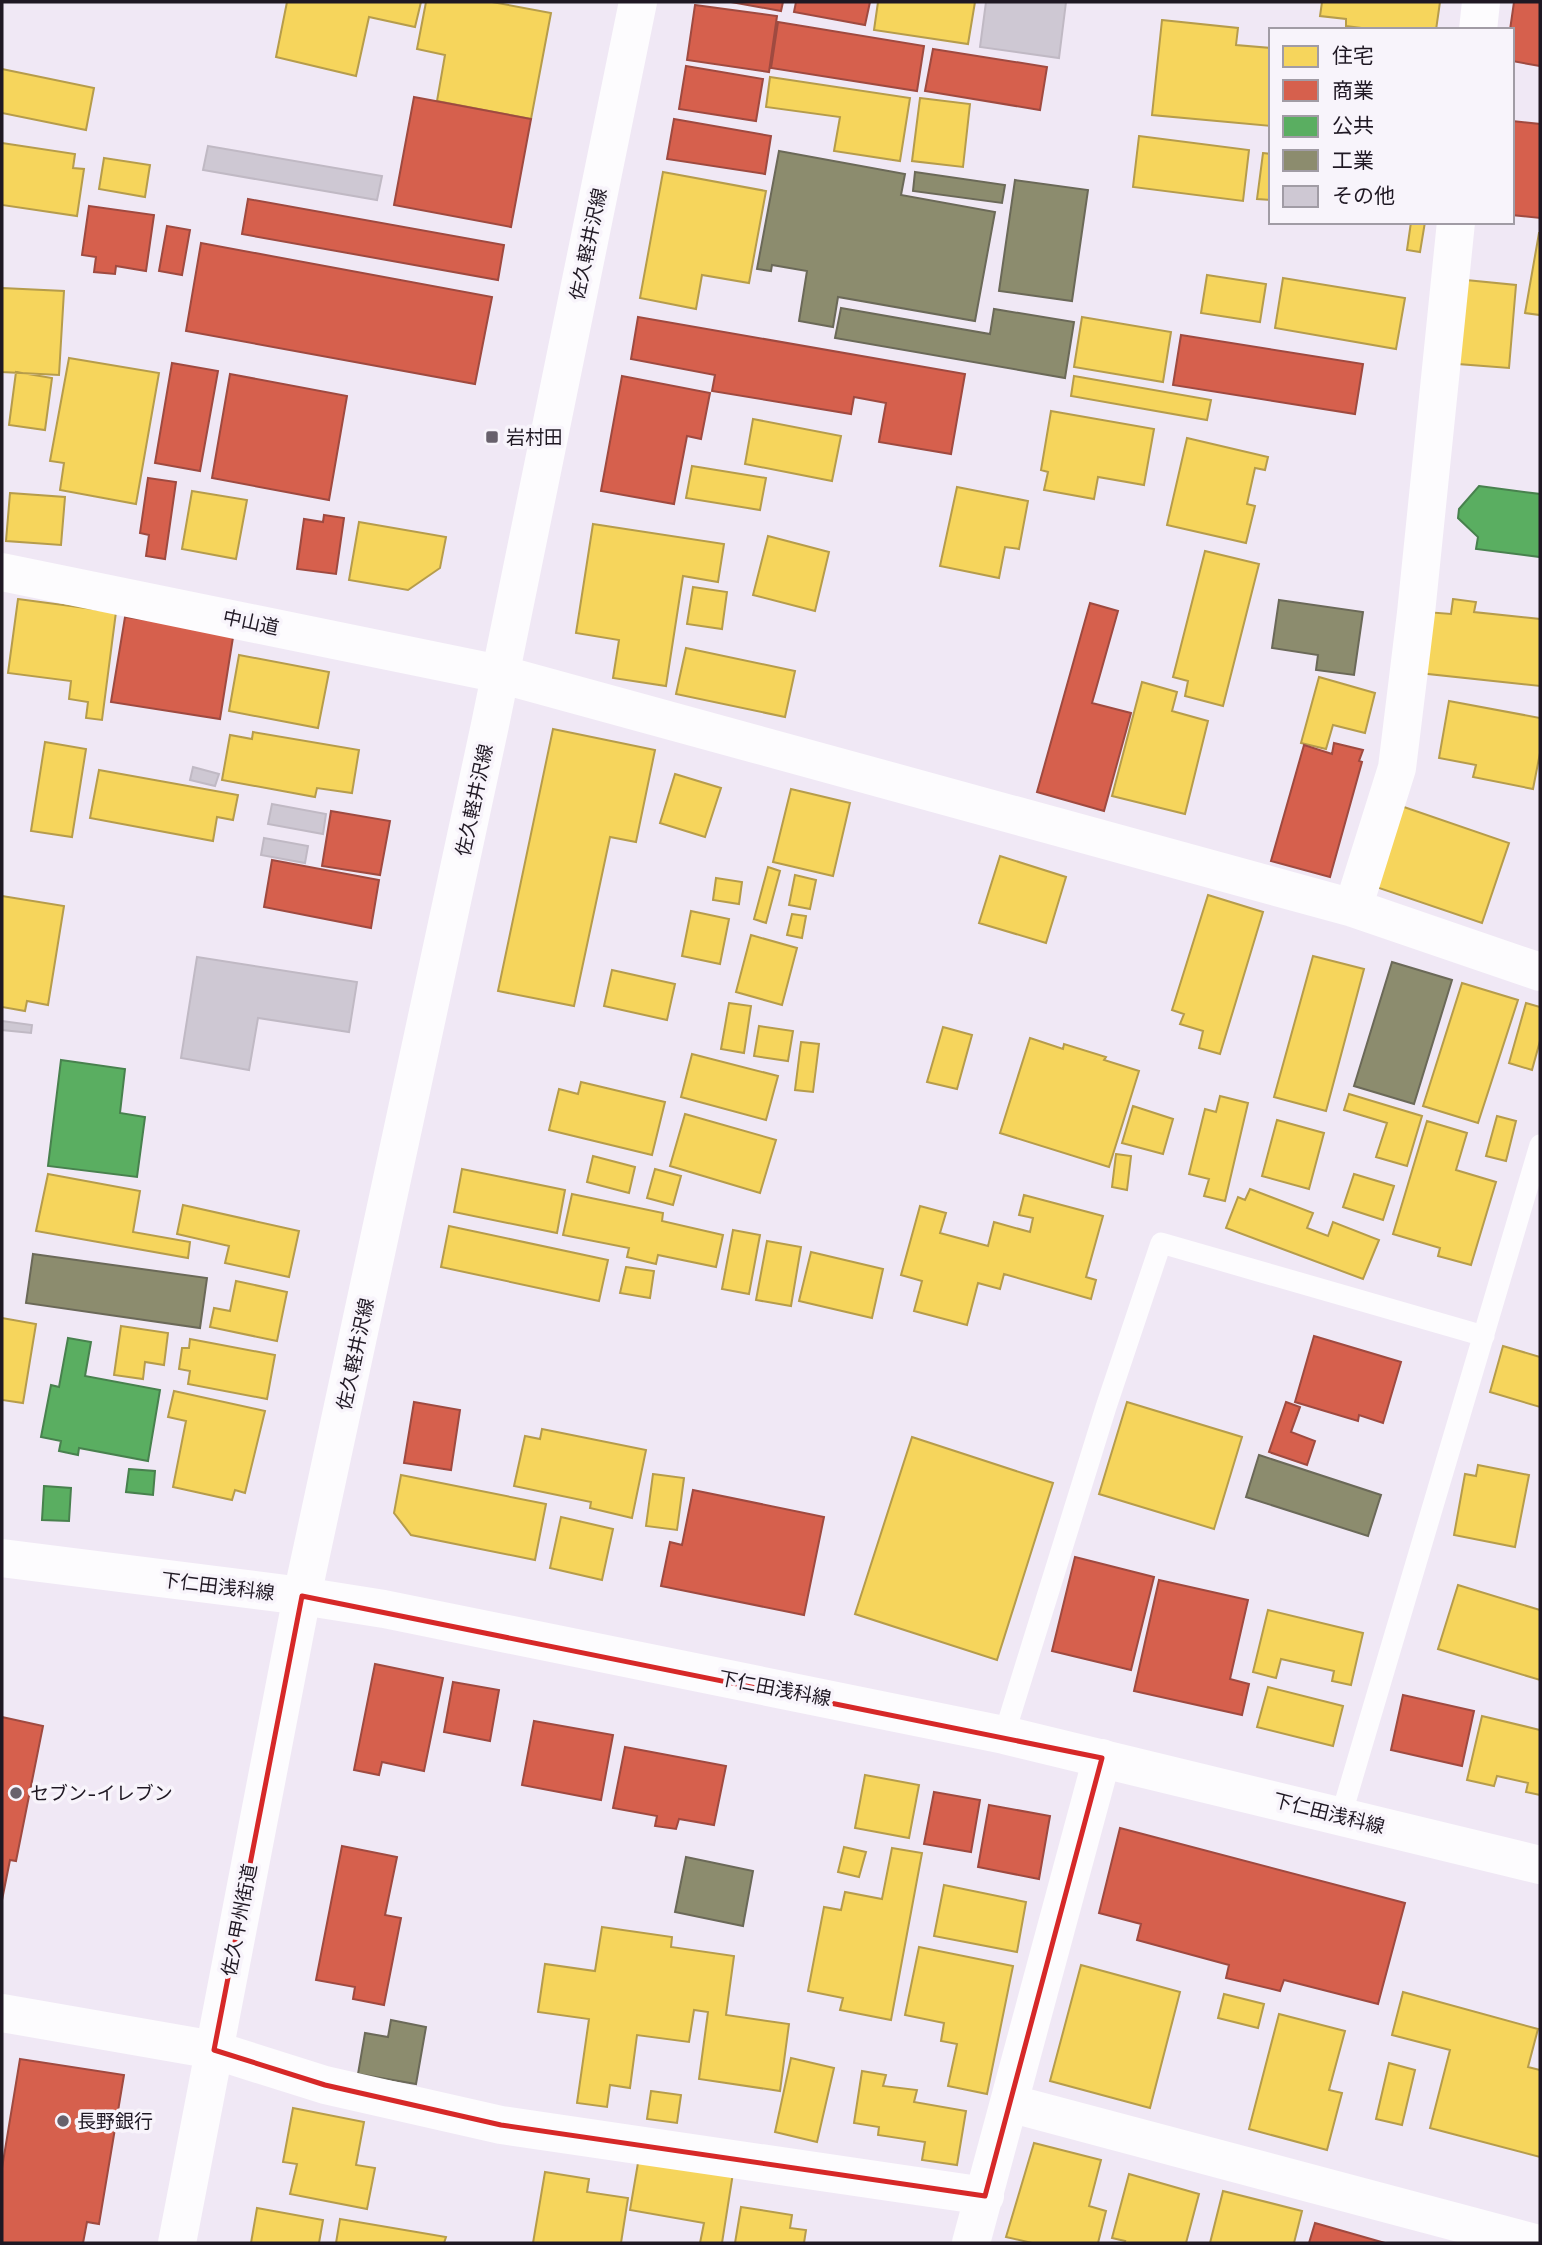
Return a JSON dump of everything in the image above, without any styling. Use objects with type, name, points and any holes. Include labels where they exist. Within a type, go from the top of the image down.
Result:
[{"type":"street","name":"佐久軽井沢線","points":[[302,1596],[500,674],[638,2]]},
{"type":"street","points":[[1478,28],[1481,2]]},
{"type":"street","points":[[1353,908],[1397,768],[1416,613],[1455,224]]},
{"type":"street","name":"中山道","points":[[2,572],[500,674],[1353,908],[1540,972]]},
{"type":"street","name":"下仁田浅科線","points":[[2,1558],[384,1609],[1004,1735],[1540,1865]]},
{"type":"street","name":"佐久甲州街道","points":[[177,2243],[302,1596]]},
{"type":"street","points":[[971,2243],[1102,1758]]},
{"type":"street","points":[[2,2013],[214,2050],[325,2085],[501,2125],[985,2196]]},
{"type":"street","points":[[1009,2102],[1445,2232],[1535,2243]]},
{"type":"lane","points":[[1341,1815],[1540,1145]]},
{"type":"lane","points":[[1004,1735],[1106,1407],[1161,1243],[1484,1336]]},
{"type":"highlighted area","points":[[302,1596],[1102,1758],[985,2196],[501,2125],[325,2085],[214,2050]]},
{"type":"building: 住宅","points":[[287,2],[421,2],[415,27],[369,17],[356,76],[276,57]]},
{"type":"building: 住宅","points":[[426,2],[492,2],[551,13],[531,119],[437,101],[445,55],[417,49]]},
{"type":"building: 住宅","points":[[878,2],[975,2],[968,44],[874,30]]},
{"type":"building: 住宅","points":[[1322,2],[1440,2],[1436,28],[1362,28],[1346,26],[1346,19],[1320,16]]},
{"type":"building: 住宅","points":[[1162,20],[1238,28],[1236,45],[1269,48],[1269,126],[1152,115]]},
{"type":"building: 住宅","points":[[2,69],[94,88],[86,130],[2,113]]},
{"type":"building: 住宅","points":[[770,77],[910,98],[900,161],[834,151],[840,117],[766,107]]},
{"type":"building: 住宅","points":[[920,98],[970,104],[963,167],[912,161]]},
{"type":"building: 住宅","points":[[1139,136],[1249,150],[1243,201],[1133,187]]},
{"type":"building: 住宅","points":[[2,143],[75,154],[73,168],[84,169],[77,216],[2,205]]},
{"type":"building: 住宅","points":[[1263,153],[1269,154],[1269,200],[1257,199]]},
{"type":"building: 住宅","points":[[104,158],[150,165],[145,197],[99,189]]},
{"type":"building: 住宅","points":[[663,172],[766,191],[749,283],[702,275],[696,309],[640,298]]},
{"type":"building: 住宅","points":[[1411,224],[1425,224],[1420,252],[1407,250]]},
{"type":"building: 住宅","points":[[1540,233],[1540,315],[1525,313]]},
{"type":"building: 住宅","points":[[1207,275],[1266,284],[1260,322],[1201,313]]},
{"type":"building: 住宅","points":[[1283,278],[1405,298],[1396,349],[1275,328]]},
{"type":"building: 住宅","points":[[1466,280],[1516,285],[1509,368],[1458,364]]},
{"type":"building: 住宅","points":[[2,288],[64,291],[59,375],[2,372]]},
{"type":"building: 住宅","points":[[1082,317],[1171,332],[1163,382],[1074,367]]},
{"type":"building: 住宅","points":[[69,358],[159,373],[136,504],[60,490],[64,463],[50,461]]},
{"type":"building: 住宅","points":[[16,372],[52,378],[45,430],[9,425]]},
{"type":"building: 住宅","points":[[1074,376],[1211,400],[1207,420],[1071,396]]},
{"type":"building: 住宅","points":[[1051,411],[1154,429],[1144,485],[1098,477],[1094,499],[1044,490],[1048,472],[1041,470]]},
{"type":"building: 住宅","points":[[753,419],[841,436],[832,481],[745,464]]},
{"type":"building: 住宅","points":[[1187,438],[1268,457],[1265,470],[1255,468],[1247,504],[1255,506],[1246,543],[1167,525]]},
{"type":"building: 住宅","points":[[692,466],[766,478],[760,510],[686,498]]},
{"type":"building: 住宅","points":[[957,487],[1028,501],[1019,549],[1005,547],[999,578],[940,566]]},
{"type":"building: 住宅","points":[[192,491],[247,500],[236,559],[182,549]]},
{"type":"building: 住宅","points":[[10,493],[65,497],[61,545],[6,541]]},
{"type":"building: 住宅","points":[[359,522],[446,537],[440,568],[408,590],[349,580]]},
{"type":"building: 住宅","points":[[593,524],[724,544],[718,582],[683,576],[666,686],[613,678],[619,640],[576,633]]},
{"type":"building: 住宅","points":[[768,536],[829,552],[815,611],[753,595]]},
{"type":"building: 住宅","points":[[1205,551],[1259,564],[1223,706],[1185,696],[1188,681],[1173,677]]},
{"type":"building: 住宅","points":[[693,587],[727,592],[722,629],[687,624]]},
{"type":"building: 住宅","points":[[18,599],[116,612],[102,720],[86,718],[88,702],[69,699],[71,681],[8,673]]},
{"type":"building: 住宅","points":[[1453,599],[1476,602],[1474,612],[1540,619],[1540,686],[1419,673],[1426,612],[1451,614]]},
{"type":"building: 住宅","points":[[686,648],[795,671],[785,717],[676,694]]},
{"type":"building: 住宅","points":[[239,655],[329,672],[318,728],[229,711]]},
{"type":"building: 住宅","points":[[1319,677],[1375,693],[1365,733],[1333,725],[1326,749],[1301,743]]},
{"type":"building: 住宅","points":[[1142,682],[1177,692],[1172,711],[1208,721],[1185,814],[1112,796]]},
{"type":"building: 住宅","points":[[1449,701],[1540,718],[1540,753],[1533,789],[1473,777],[1476,765],[1439,758]]},
{"type":"building: 住宅","points":[[553,729],[655,750],[636,842],[610,837],[574,1006],[498,991]]},
{"type":"building: 住宅","points":[[253,732],[359,750],[352,793],[317,788],[315,797],[222,780],[230,735],[252,739]]},
{"type":"building: 住宅","points":[[45,742],[86,749],[72,837],[31,831]]},
{"type":"building: 住宅","points":[[99,770],[238,795],[233,820],[217,817],[213,841],[90,818]]},
{"type":"building: 住宅","points":[[675,774],[721,788],[705,837],[660,823]]},
{"type":"building: 住宅","points":[[791,789],[850,803],[833,876],[773,862]]},
{"type":"building: 住宅","points":[[1401,806],[1509,843],[1482,923],[1373,886]]},
{"type":"building: 住宅","points":[[1000,856],[1066,877],[1046,943],[979,923]]},
{"type":"building: 住宅","points":[[768,867],[780,871],[766,923],[754,919]]},
{"type":"building: 住宅","points":[[795,875],[816,880],[810,909],[789,905]]},
{"type":"building: 住宅","points":[[716,878],[742,882],[739,904],[713,900]]},
{"type":"building: 住宅","points":[[1208,895],[1263,912],[1220,1054],[1199,1048],[1203,1031],[1180,1024],[1184,1014],[1172,1010]]},
{"type":"building: 住宅","points":[[2,896],[64,906],[48,1005],[27,1001],[25,1011],[2,1007]]},
{"type":"building: 住宅","points":[[691,911],[729,919],[720,964],[682,956]]},
{"type":"building: 住宅","points":[[792,914],[806,916],[802,938],[787,935]]},
{"type":"building: 住宅","points":[[751,935],[797,948],[782,1005],[736,992]]},
{"type":"building: 住宅","points":[[1313,956],[1364,969],[1326,1111],[1274,1097]]},
{"type":"building: 住宅","points":[[612,970],[675,984],[667,1020],[604,1006]]},
{"type":"building: 住宅","points":[[1462,983],[1518,1000],[1478,1123],[1423,1106]]},
{"type":"building: 住宅","points":[[729,1003],[751,1006],[744,1053],[721,1049]]},
{"type":"building: 住宅","points":[[1526,1003],[1540,1007],[1540,1041],[1532,1070],[1509,1063]]},
{"type":"building: 住宅","points":[[759,1026],[793,1031],[788,1061],[754,1056]]},
{"type":"building: 住宅","points":[[943,1027],[972,1035],[957,1089],[927,1082]]},
{"type":"building: 住宅","points":[[1030,1038],[1063,1049],[1064,1044],[1139,1071],[1109,1167],[1000,1133]]},
{"type":"building: 住宅","points":[[801,1042],[819,1044],[813,1092],[795,1090]]},
{"type":"building: 住宅","points":[[692,1054],[778,1076],[766,1120],[681,1097]]},
{"type":"building: 住宅","points":[[581,1082],[665,1102],[652,1155],[549,1130],[559,1089],[578,1094]]},
{"type":"building: 住宅","points":[[1349,1094],[1422,1116],[1407,1166],[1376,1157],[1387,1123],[1344,1110]]},
{"type":"building: 住宅","points":[[1220,1096],[1248,1103],[1225,1201],[1204,1196],[1209,1179],[1189,1174],[1205,1109],[1216,1112]]},
{"type":"building: 住宅","points":[[1133,1106],[1173,1119],[1163,1154],[1122,1143]]},
{"type":"building: 住宅","points":[[685,1114],[776,1140],[760,1193],[670,1166]]},
{"type":"building: 住宅","points":[[1497,1116],[1516,1121],[1506,1161],[1486,1156]]},
{"type":"building: 住宅","points":[[1277,1120],[1324,1133],[1309,1189],[1262,1176]]},
{"type":"building: 住宅","points":[[1427,1121],[1467,1133],[1456,1170],[1496,1182],[1471,1265],[1438,1256],[1440,1248],[1393,1234]]},
{"type":"building: 住宅","points":[[1116,1154],[1131,1156],[1127,1190],[1112,1187]]},
{"type":"building: 住宅","points":[[593,1156],[635,1167],[629,1193],[587,1182]]},
{"type":"building: 住宅","points":[[462,1169],[565,1190],[557,1233],[454,1212]]},
{"type":"building: 住宅","points":[[655,1169],[681,1176],[673,1205],[647,1198]]},
{"type":"building: 住宅","points":[[48,1174],[140,1191],[133,1232],[190,1242],[188,1258],[36,1231]]},
{"type":"building: 住宅","points":[[1354,1174],[1394,1186],[1383,1220],[1343,1207]]},
{"type":"building: 住宅","points":[[1250,1189],[1313,1213],[1307,1228],[1328,1236],[1333,1222],[1379,1240],[1363,1279],[1226,1228],[1238,1197],[1245,1200]]},
{"type":"building: 住宅","points":[[572,1194],[663,1213],[662,1221],[723,1235],[716,1267],[658,1255],[656,1264],[627,1257],[629,1248],[563,1235]]},
{"type":"building: 住宅","points":[[1024,1195],[1103,1216],[1086,1277],[1096,1280],[1091,1299],[1004,1274],[1000,1289],[978,1283],[967,1325],[914,1311],[922,1281],[901,1275],[920,1206],[946,1213],[940,1233],[988,1246],[994,1222],[1030,1232],[1033,1218],[1019,1215]]},
{"type":"building: 住宅","points":[[183,1205],[299,1231],[289,1277],[225,1263],[229,1246],[177,1234]]},
{"type":"building: 住宅","points":[[449,1226],[608,1260],[599,1301],[441,1267]]},
{"type":"building: 住宅","points":[[733,1230],[760,1235],[749,1294],[722,1289]]},
{"type":"building: 住宅","points":[[767,1241],[801,1247],[791,1306],[756,1300]]},
{"type":"building: 住宅","points":[[811,1252],[883,1269],[872,1318],[799,1301]]},
{"type":"building: 住宅","points":[[626,1267],[654,1271],[650,1298],[620,1293]]},
{"type":"building: 住宅","points":[[236,1281],[287,1292],[277,1341],[210,1327],[214,1308],[230,1311]]},
{"type":"building: 住宅","points":[[2,1318],[36,1324],[23,1403],[2,1400]]},
{"type":"building: 住宅","points":[[121,1326],[168,1333],[164,1365],[145,1362],[143,1379],[114,1375]]},
{"type":"building: 住宅","points":[[190,1339],[275,1355],[267,1399],[188,1384],[190,1371],[179,1369],[182,1348],[189,1348]]},
{"type":"building: 住宅","points":[[1503,1346],[1540,1357],[1540,1407],[1490,1392]]},
{"type":"building: 住宅","points":[[174,1391],[265,1411],[245,1493],[235,1490],[232,1500],[173,1487],[186,1421],[168,1417]]},
{"type":"building: 住宅","points":[[1127,1402],[1242,1437],[1214,1529],[1099,1494]]},
{"type":"building: 住宅","points":[[542,1429],[646,1450],[632,1518],[590,1508],[591,1502],[514,1486],[525,1436],[540,1439]]},
{"type":"building: 住宅","points":[[912,1437],[1053,1483],[997,1660],[855,1614]]},
{"type":"building: 住宅","points":[[1478,1465],[1529,1475],[1515,1547],[1454,1535],[1465,1474],[1476,1476]]},
{"type":"building: 住宅","points":[[653,1474],[684,1478],[677,1530],[646,1526]]},
{"type":"building: 住宅","points":[[401,1475],[546,1504],[535,1560],[411,1535],[394,1513]]},
{"type":"building: 住宅","points":[[561,1517],[613,1529],[602,1580],[550,1568]]},
{"type":"building: 住宅","points":[[1458,1585],[1540,1610],[1540,1680],[1438,1649]]},
{"type":"building: 住宅","points":[[1268,1610],[1363,1633],[1351,1685],[1332,1681],[1334,1671],[1281,1659],[1276,1678],[1253,1672]]},
{"type":"building: 住宅","points":[[1268,1687],[1343,1706],[1333,1746],[1257,1727]]},
{"type":"building: 住宅","points":[[1482,1716],[1540,1730],[1540,1795],[1526,1792],[1528,1783],[1497,1776],[1494,1786],[1467,1780]]},
{"type":"building: 住宅","points":[[865,1775],[919,1785],[909,1838],[855,1828]]},
{"type":"building: 住宅","points":[[844,1847],[866,1852],[859,1877],[838,1872]]},
{"type":"building: 住宅","points":[[892,1848],[922,1853],[891,2020],[840,2010],[843,1998],[808,1991],[824,1907],[841,1910],[845,1892],[882,1899]]},
{"type":"building: 住宅","points":[[944,1885],[1026,1902],[1017,1952],[934,1936]]},
{"type":"building: 住宅","points":[[602,1927],[672,1937],[671,1947],[734,1956],[726,2015],[789,2024],[780,2091],[699,2079],[708,2012],[694,2010],[689,2042],[637,2035],[630,2088],[610,2085],[607,2107],[577,2103],[589,2019],[538,2012],[545,1964],[595,1971]]},
{"type":"building: 住宅","points":[[919,1947],[1013,1966],[987,2094],[948,2086],[957,2044],[941,2041],[944,2023],[905,2015]]},
{"type":"building: 住宅","points":[[1081,1965],[1180,1992],[1150,2108],[1050,2081]]},
{"type":"building: 住宅","points":[[1403,1992],[1538,2029],[1528,2067],[1540,2070],[1540,2157],[1430,2128],[1450,2050],[1392,2035]]},
{"type":"building: 住宅","points":[[1224,1994],[1264,2004],[1258,2028],[1218,2018]]},
{"type":"building: 住宅","points":[[1279,2014],[1345,2031],[1329,2090],[1342,2093],[1327,2150],[1249,2129]]},
{"type":"building: 住宅","points":[[791,2058],[834,2068],[817,2142],[775,2132]]},
{"type":"building: 住宅","points":[[1389,2063],[1415,2070],[1402,2125],[1376,2119]]},
{"type":"building: 住宅","points":[[862,2071],[886,2075],[883,2086],[917,2090],[914,2102],[966,2111],[957,2165],[922,2160],[925,2142],[878,2135],[879,2127],[854,2123]]},
{"type":"building: 住宅","points":[[651,2091],[681,2095],[677,2123],[647,2119]]},
{"type":"building: 住宅","points":[[293,2108],[364,2122],[356,2165],[375,2168],[367,2209],[290,2194],[297,2164],[283,2162]]},
{"type":"building: 住宅","points":[[1034,2143],[1101,2160],[1089,2206],[1106,2211],[1098,2243],[1032,2243],[1006,2237]]},
{"type":"building: 住宅","points":[[639,2157],[733,2173],[722,2243],[700,2243],[704,2223],[630,2210]]},
{"type":"building: 住宅","points":[[545,2172],[589,2179],[587,2192],[628,2198],[621,2243],[533,2243]]},
{"type":"building: 住宅","points":[[1129,2174],[1199,2194],[1186,2243],[1124,2243],[1125,2241],[1112,2238]]},
{"type":"building: 住宅","points":[[1223,2191],[1302,2211],[1294,2243],[1210,2243]]},
{"type":"building: 住宅","points":[[741,2207],[792,2215],[790,2228],[806,2230],[804,2243],[735,2243]]},
{"type":"building: 住宅","points":[[257,2208],[323,2220],[319,2243],[251,2243]]},
{"type":"building: 住宅","points":[[340,2219],[446,2237],[444,2243],[336,2243]]},
{"type":"building: 商業","points":[[731,2],[783,2],[781,11]]},
{"type":"building: 商業","points":[[796,2],[870,2],[865,25],[794,12]]},
{"type":"building: 商業","points":[[1514,2],[1540,2],[1540,66],[1514,61],[1514,28],[1510,28]]},
{"type":"building: 商業","points":[[695,5],[777,16],[769,72],[687,60]]},
{"type":"building: 商業","points":[[778,22],[924,46],[917,91],[771,68]]},
{"type":"building: 商業","points":[[933,49],[1047,67],[1040,110],[925,91]]},
{"type":"building: 商業","points":[[686,66],[763,79],[756,121],[679,109]]},
{"type":"building: 商業","points":[[414,97],[531,119],[511,227],[394,205]]},
{"type":"building: 商業","points":[[674,119],[771,136],[765,174],[667,159]]},
{"type":"building: 商業","points":[[1514,121],[1540,124],[1540,218],[1514,215]]},
{"type":"building: 商業","points":[[248,199],[504,245],[498,280],[242,234]]},
{"type":"building: 商業","points":[[89,206],[154,215],[146,271],[116,266],[115,274],[94,272],[96,257],[82,255]]},
{"type":"building: 商業","points":[[167,226],[190,230],[182,275],[159,271]]},
{"type":"building: 商業","points":[[201,243],[492,297],[475,384],[186,331]]},
{"type":"building: 商業","points":[[638,317],[965,374],[951,454],[879,442],[886,403],[854,397],[851,414],[712,391],[715,375],[631,359]]},
{"type":"building: 商業","points":[[1181,335],[1363,364],[1355,414],[1173,385]]},
{"type":"building: 商業","points":[[172,363],[218,371],[200,471],[155,463]]},
{"type":"building: 商業","points":[[230,374],[347,396],[329,500],[212,478]]},
{"type":"building: 商業","points":[[622,376],[710,393],[701,439],[687,436],[674,504],[601,491]]},
{"type":"building: 商業","points":[[148,478],[176,482],[165,559],[146,556],[149,535],[140,533]]},
{"type":"building: 商業","points":[[324,515],[344,518],[336,574],[297,569],[304,519],[323,522]]},
{"type":"building: 商業","points":[[1090,603],[1118,611],[1092,703],[1131,713],[1104,811],[1037,792]]},
{"type":"building: 商業","points":[[125,617],[234,631],[220,719],[111,702]]},
{"type":"building: 商業","points":[[1334,743],[1363,750],[1330,877],[1271,861],[1304,745],[1332,754]]},
{"type":"building: 商業","points":[[331,811],[390,821],[380,875],[322,866]]},
{"type":"building: 商業","points":[[272,860],[379,880],[371,928],[264,907]]},
{"type":"building: 商業","points":[[1314,1336],[1401,1362],[1383,1423],[1359,1415],[1358,1421],[1295,1402]]},
{"type":"building: 商業","points":[[414,1402],[460,1410],[451,1470],[404,1463]]},
{"type":"building: 商業","points":[[1286,1402],[1300,1407],[1291,1432],[1315,1441],[1307,1465],[1269,1452]]},
{"type":"building: 商業","points":[[693,1490],[824,1517],[804,1615],[661,1586],[670,1542],[682,1545]]},
{"type":"building: 商業","points":[[1075,1557],[1154,1577],[1131,1670],[1052,1651]]},
{"type":"building: 商業","points":[[1159,1580],[1248,1600],[1230,1679],[1249,1684],[1242,1715],[1134,1691]]},
{"type":"building: 商業","points":[[375,1664],[443,1678],[424,1771],[382,1762],[379,1775],[354,1770]]},
{"type":"building: 商業","points":[[453,1682],[499,1690],[490,1741],[444,1732]]},
{"type":"building: 商業","points":[[1403,1695],[1474,1711],[1462,1766],[1391,1750]]},
{"type":"building: 商業","name":"セブン-イレブン","points":[[2,1717],[43,1726],[16,1861],[10,1860],[2,1900]]},
{"type":"building: 商業","points":[[534,1721],[613,1735],[601,1800],[522,1785]]},
{"type":"building: 商業","points":[[625,1747],[726,1766],[714,1825],[679,1819],[676,1829],[655,1826],[657,1816],[613,1808]]},
{"type":"building: 商業","points":[[934,1792],[980,1800],[971,1852],[924,1844]]},
{"type":"building: 商業","points":[[989,1805],[1050,1816],[1039,1879],[978,1867]]},
{"type":"building: 商業","points":[[1120,1828],[1405,1903],[1378,2004],[1284,1980],[1280,1991],[1226,1978],[1229,1965],[1137,1940],[1141,1924],[1099,1913]]},
{"type":"building: 商業","points":[[342,1846],[397,1857],[385,1915],[401,1918],[384,2005],[353,1999],[355,1987],[316,1980]]},
{"type":"building: 商業","name":"長野銀行","points":[[20,2059],[124,2075],[99,2224],[87,2222],[83,2243],[2,2243],[2,2168]]},
{"type":"building: 商業","points":[[1315,2223],[1385,2243],[1309,2243]]},
{"type":"building: 公共","points":[[1479,486],[1540,494],[1540,557],[1476,549],[1478,537],[1458,518],[1459,509]]},
{"type":"building: 公共","points":[[61,1060],[125,1069],[120,1113],[145,1117],[137,1177],[48,1166]]},
{"type":"building: 公共","points":[[68,1338],[91,1342],[85,1376],[160,1390],[148,1461],[79,1448],[78,1455],[59,1451],[61,1441],[41,1437],[51,1385],[59,1387]]},
{"type":"building: 公共","points":[[129,1469],[155,1471],[153,1495],[126,1492]]},
{"type":"building: 公共","points":[[44,1486],[71,1488],[69,1521],[42,1520]]},
{"type":"building: 工業","points":[[779,151],[905,174],[901,195],[995,212],[975,321],[838,297],[833,327],[799,321],[807,271],[772,265],[771,271],[757,269]]},
{"type":"building: 工業","points":[[915,172],[1005,185],[1002,203],[913,191]]},
{"type":"building: 工業","points":[[1015,180],[1088,190],[1072,301],[999,291]]},
{"type":"building: 工業","points":[[841,308],[990,334],[994,309],[1074,322],[1065,378],[835,338]]},
{"type":"building: 工業","points":[[1279,600],[1363,612],[1354,675],[1316,670],[1318,655],[1272,648]]},
{"type":"building: 工業","points":[[1392,962],[1452,980],[1414,1104],[1354,1086]]},
{"type":"building: 工業","points":[[33,1254],[207,1278],[200,1328],[26,1303]]},
{"type":"building: 工業","points":[[1259,1455],[1381,1495],[1368,1536],[1246,1497]]},
{"type":"building: 工業","points":[[686,1857],[753,1871],[743,1926],[675,1912]]},
{"type":"building: 工業","points":[[391,2020],[426,2027],[416,2084],[358,2074],[365,2033],[388,2037]]},
{"type":"building: その他","points":[[986,2],[1066,2],[1059,58],[980,47]]},
{"type":"building: その他","points":[[208,146],[382,176],[377,200],[203,170]]},
{"type":"building: その他","points":[[193,767],[219,774],[215,786],[190,780]]},
{"type":"building: その他","points":[[272,804],[326,814],[323,834],[268,824]]},
{"type":"building: その他","points":[[264,838],[308,846],[305,863],[261,855]]},
{"type":"building: その他","points":[[197,957],[357,982],[349,1032],[258,1018],[249,1070],[181,1058]]},
{"type":"building: その他","points":[[2,1021],[32,1025],[31,1033],[2,1030]]},
{"type":"place","name":"岩村田","points":[[492,437]]},
{"type":"place","name":"セブン-イレブン","points":[[16,1793]]},
{"type":"place","name":"長野銀行","points":[[63,2121]]}]
